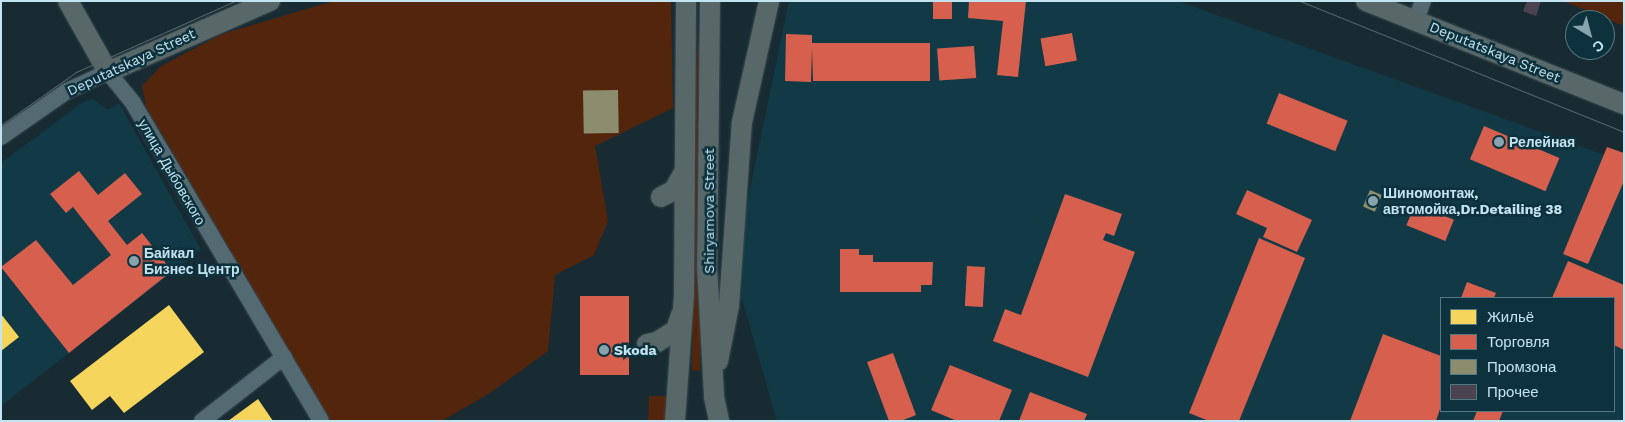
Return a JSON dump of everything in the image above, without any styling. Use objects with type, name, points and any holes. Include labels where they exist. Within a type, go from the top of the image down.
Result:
[{"type":"main road","name":"улица Дыбовского","points":[[68,1],[108,72]]},
{"type":"main road","name":"Deputatskaya Street","points":[[108,72],[270,1]]},
{"type":"main road","points":[[675,421],[684,295],[683,174],[686,1]]},
{"type":"main road","name":"Shiryamova Street","points":[[710,1],[707,266],[714,380],[719,421]]},
{"type":"main road","points":[[714,380],[730,306],[742,122],[769,1]]},
{"type":"main road","name":"Deputatskaya Street","points":[[1366,1],[1624,104]]},
{"type":"main road","points":[[661,197],[674,190],[683,174]]},
{"type":"main road","points":[[647,344],[657,342],[676,330],[684,295]]},
{"type":"street","points":[[1416,20],[1423,1]]},
{"type":"street","name":"Deputatskaya Street","points":[[1,137],[67,91],[108,72]]},
{"type":"street","name":"улица Дыбовского","points":[[108,72],[133,103],[321,421]]},
{"type":"street","points":[[202,421],[284,357]]},
{"type":"shaded area","points":[[334,1],[671,1],[673,108],[595,146],[608,221],[594,255],[555,275],[548,351],[490,393],[442,421],[330,421],[146,107],[142,86],[161,66],[222,34]]},
{"type":"shaded area","points":[[789,1],[1178,1],[1624,162],[1624,421],[777,421],[741,296],[744,218]]},
{"type":"shaded area","points":[[1563,1],[1624,1],[1624,26],[1615,22],[1615,10],[1585,10]]},
{"type":"shaded area","points":[[701,16],[705,65],[700,371],[692,370],[696,68]]},
{"type":"shaded area","points":[[93,99],[108,110],[119,103],[201,250],[1,406],[1,163],[83,102]]},
{"type":"shaded area","points":[[649,396],[671,396],[668,421],[648,421]]},
{"type":"building: Жильё","points":[[169,305],[204,352],[124,413],[110,396],[92,410],[70,381]]},
{"type":"building: Жильё","points":[[1,314],[19,337],[1,351]]},
{"type":"building: Жильё","points":[[258,399],[273,421],[228,421]]},
{"type":"building: Торговля","points":[[933,1],[952,1],[952,19],[933,19]]},
{"type":"building: Торговля","points":[[969,1],[1026,1],[1018,77],[997,75],[1003,21],[968,18]]},
{"type":"building: Торговля","points":[[1072,33],[1077,61],[1045,66],[1040,39]]},
{"type":"building: Торговля","points":[[786,34],[812,35],[812,43],[930,43],[930,81],[813,81],[812,48],[811,82],[785,81]]},
{"type":"building: Торговля","points":[[974,46],[976,78],[939,81],[937,49]]},
{"type":"building: Торговля","points":[[1279,93],[1348,121],[1335,151],[1267,124]]},
{"type":"building: Торговля","name":"Релейная","points":[[1484,126],[1559,158],[1545,191],[1470,159]]},
{"type":"building: Торговля","points":[[1607,147],[1624,153],[1624,181],[1588,264],[1563,254]]},
{"type":"building: Торговля","name":"Байкал Бизнес Центр","points":[[79,171],[98,195],[125,173],[142,194],[108,221],[127,245],[142,233],[172,271],[69,353],[1,267],[36,240],[73,285],[111,255],[73,207],[66,213],[50,194]]},
{"type":"building: Торговля","points":[[1247,190],[1312,220],[1297,252],[1263,237],[1267,228],[1236,214]]},
{"type":"building: Торговля","points":[[1065,194],[1122,214],[1114,236],[1106,233],[1103,240],[1135,252],[1088,377],[993,341],[1005,309],[1021,315]]},
{"type":"building: Торговля","points":[[1415,204],[1454,220],[1445,241],[1406,225]]},
{"type":"building: Торговля","points":[[1259,238],[1305,258],[1239,421],[1209,421],[1189,413]]},
{"type":"building: Торговля","points":[[840,249],[859,249],[859,255],[873,255],[873,262],[933,262],[932,285],[921,285],[921,292],[840,292]]},
{"type":"building: Торговля","points":[[1568,261],[1624,285],[1624,350],[1615,346],[1615,297],[1552,297]]},
{"type":"building: Торговля","points":[[967,266],[985,267],[983,307],[965,306]]},
{"type":"building: Торговля","points":[[1467,282],[1496,293],[1494,297],[1461,297]]},
{"type":"building: Торговля","name":"Skoda","points":[[580,296],[629,296],[629,375],[580,375]]},
{"type":"building: Торговля","points":[[1383,334],[1440,356],[1440,409],[1436,421],[1350,421]]},
{"type":"building: Торговля","points":[[893,353],[916,415],[901,421],[889,421],[867,362]]},
{"type":"building: Торговля","points":[[950,365],[1012,390],[999,421],[957,421],[931,410]]},
{"type":"building: Торговля","points":[[1030,392],[1087,414],[1084,421],[1019,421]]},
{"type":"building: Торговля","points":[[1477,412],[1503,412],[1499,421],[1473,421]]},
{"type":"building: Промзона","points":[[618,90],[619,133],[584,134],[583,91]]},
{"type":"building: Промзона","name":"Шиномонтаж, автомойка,Dr.Detailing 38","points":[[1370,190],[1382,195],[1375,212],[1363,207]]},
{"type":"building: Прочее","points":[[1527,1],[1541,1],[1536,16],[1523,11]]},
{"type":"tram line","points":[[1,125],[76,72],[235,1]]},
{"type":"tram line","points":[[1300,1],[1624,132]]},
{"type":"place","name":"Релейная","points":[[1499,142]]},
{"type":"place","name":"Шиномонтаж, автомойка,Dr.Detailing 38","points":[[1373,201]]},
{"type":"place","name":"Байкал Бизнес Центр","points":[[134,261]]},
{"type":"place","name":"Skoda","points":[[604,350]]}]
